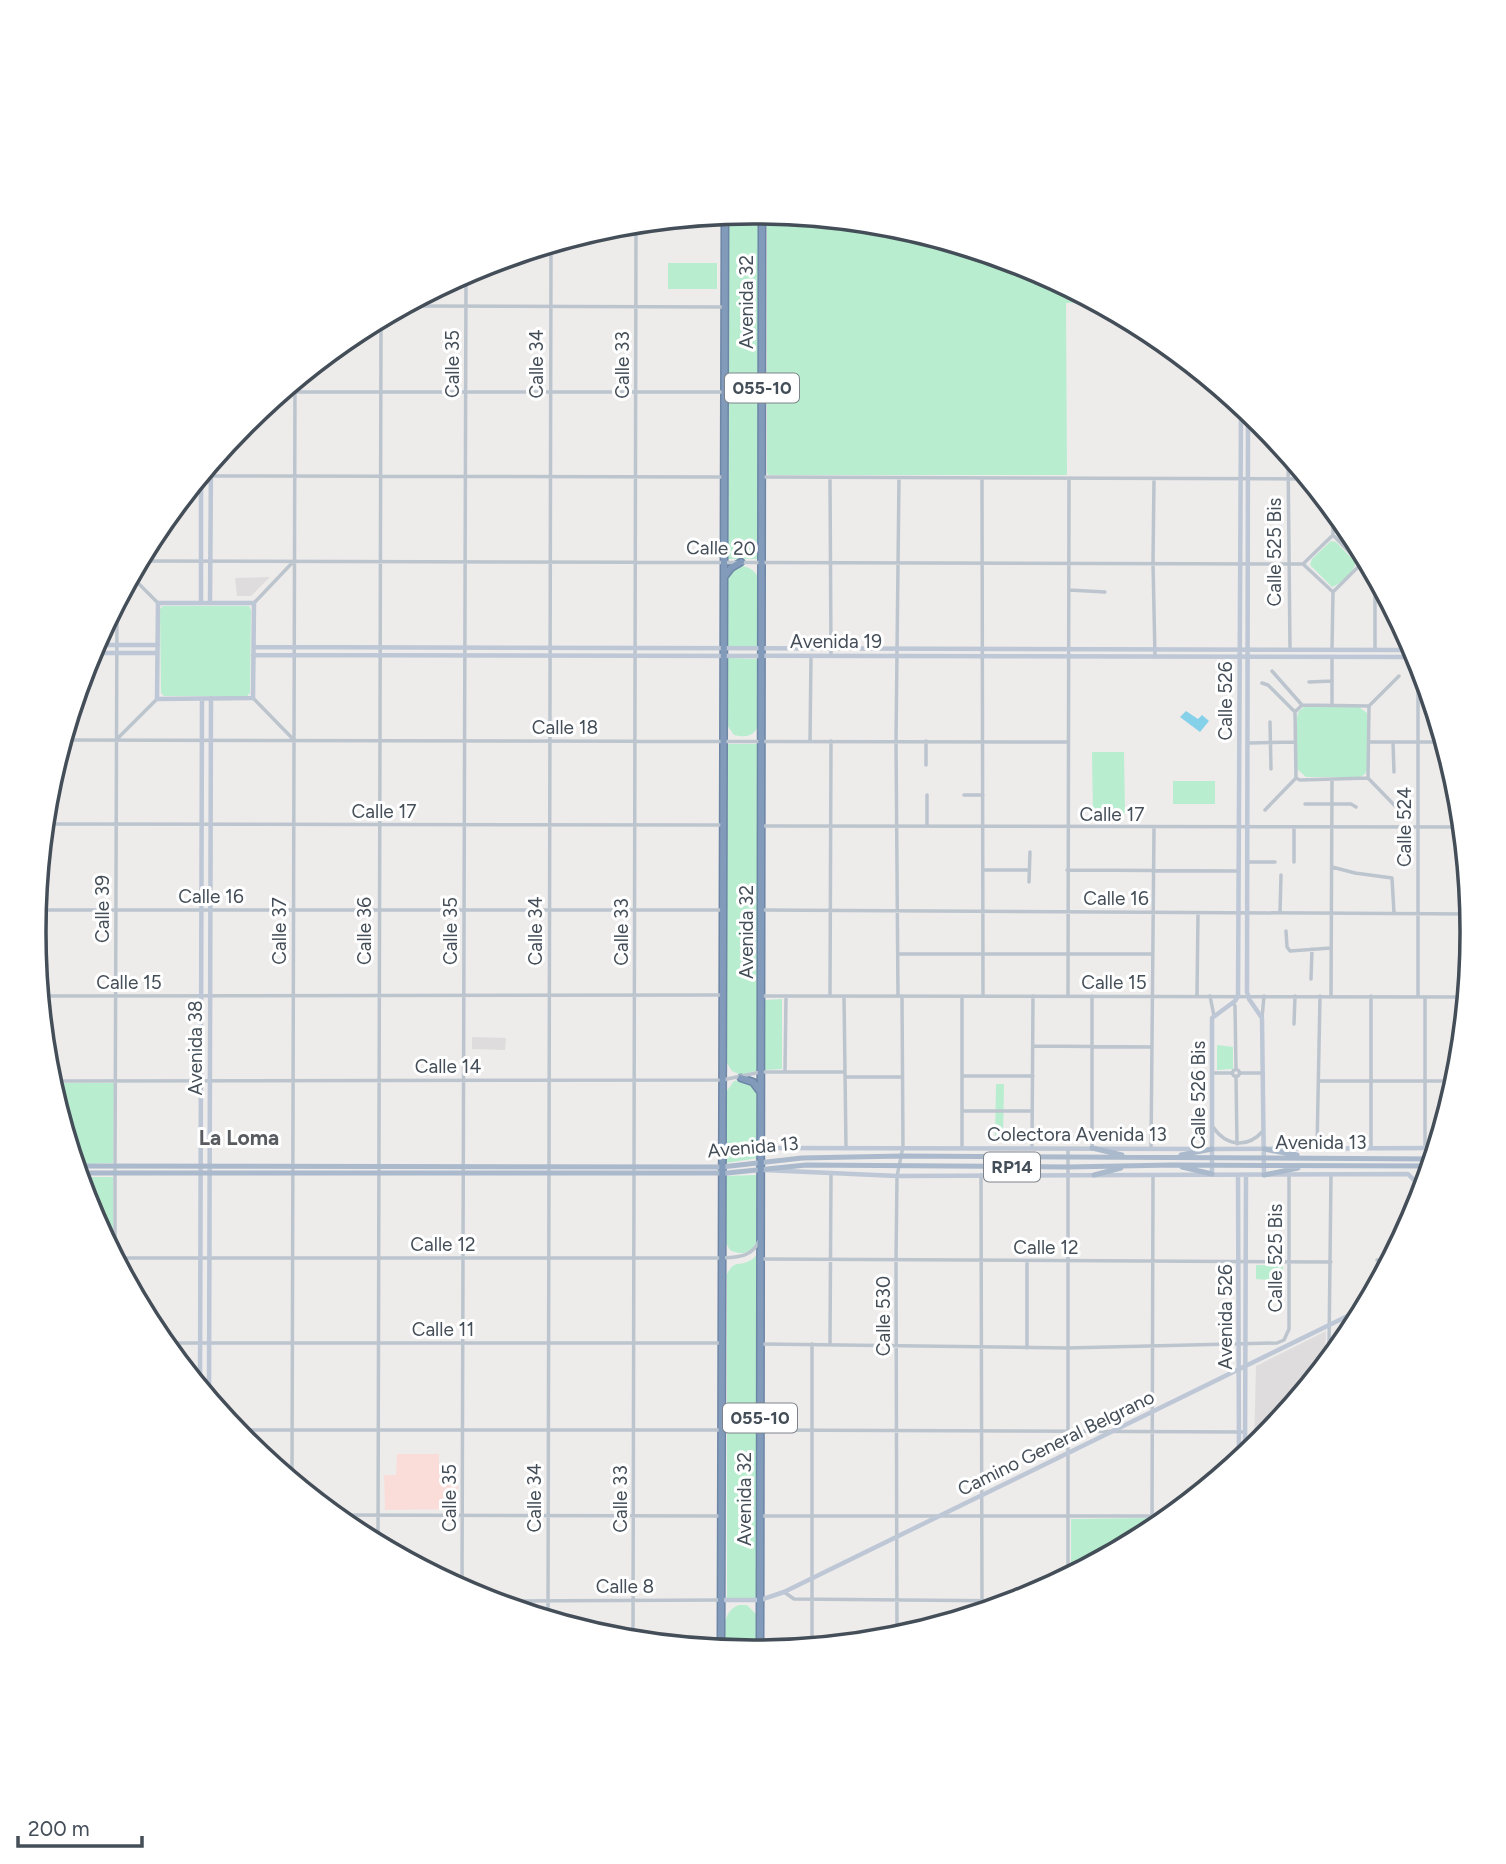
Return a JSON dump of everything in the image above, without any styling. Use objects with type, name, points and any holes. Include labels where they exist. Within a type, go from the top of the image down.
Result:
[{"type":"highway","name":"Avenida 32","points":[[760,224],[760,1640]]},
{"type":"highway","name":"Avenida 32","points":[[721,1639],[725,225]]},
{"type":"highway","points":[[724,578],[731,568],[741,562]]},
{"type":"highway","points":[[741,1078],[753,1082],[760,1092]]},
{"type":"main road","name":"Calle 526","points":[[1238,996],[1241,421]]},
{"type":"main road","name":"Calle 526","points":[[1248,427],[1248,996]]},
{"type":"main road","points":[[211,478],[211,603]]},
{"type":"main road","points":[[201,490],[201,603]]},
{"type":"main road","points":[[158,603],[254,603],[253,698],[157,699],[158,603]]},
{"type":"main road","points":[[106,645],[158,645]]},
{"type":"main road","name":"Avenida 19","points":[[254,647],[635,646],[724,651]]},
{"type":"main road","name":"Avenida 19","points":[[1155,654],[1290,650],[1405,656]]},
{"type":"main road","name":"Avenida 19","points":[[253,655],[761,651],[1070,652],[1239,658],[1402,650]]},
{"type":"main road","name":"Avenida 19","points":[[761,651],[811,655],[832,652]]},
{"type":"main road","points":[[103,653],[158,653]]},
{"type":"main road","name":"Avenida 38","points":[[209,1384],[211,698]]},
{"type":"main road","name":"Avenida 38","points":[[200,1373],[202,699]]},
{"type":"main road","name":"Calle 526 Bis","points":[[1212,1174],[1213,1016],[1233,1003],[1238,996]]},
{"type":"main road","points":[[1248,996],[1262,1018]]},
{"type":"main road","name":"Calle 525 Bis","points":[[1262,1018],[1264,1175]]},
{"type":"main road","name":"Colectora Avenida 13","points":[[760,1148],[1425,1149]]},
{"type":"main road","points":[[1092,1148],[1132,1157]]},
{"type":"main road","points":[[1169,1158],[1213,1149]]},
{"type":"main road","points":[[1264,1149],[1310,1157]]},
{"type":"main road","name":"Avenida 13","points":[[760,1166],[802,1158],[902,1156],[1423,1159]]},
{"type":"main road","name":"Avenida 13","points":[[86,1167],[722,1170],[806,1165],[1420,1166]]},
{"type":"main road","points":[[1172,1165],[1212,1174]]},
{"type":"main road","points":[[1264,1175],[1310,1165]]},
{"type":"main road","points":[[760,1166],[831,1174],[897,1176],[1408,1174],[1415,1181]]},
{"type":"main road","points":[[1094,1175],[1133,1166]]},
{"type":"main road","name":"Avenida 13","points":[[87,1171],[115,1169]]},
{"type":"main road","name":"Avenida 526","points":[[1238,1175],[1239,1445]]},
{"type":"main road","name":"Avenida 526","points":[[1245,1440],[1246,1175]]},
{"type":"main road","name":"Camino General Belgrano","points":[[760,1600],[813,1578],[1346,1317]]},
{"type":"main road","name":"Calle 8","points":[[721,1600],[760,1600]]},
{"type":"street","name":"Calle 33","points":[[634,1629],[636,235]]},
{"type":"street","name":"Calle 34","points":[[548,1608],[551,255]]},
{"type":"street","name":"Calle 35","points":[[462,1577],[466,285]]},
{"type":"street","points":[[423,306],[725,306]]},
{"type":"street","name":"Calle 36","points":[[378,1532],[380,331]]},
{"type":"street","points":[[298,391],[725,392]]},
{"type":"street","name":"Calle 37","points":[[292,1468],[295,393]]},
{"type":"street","name":"Calle 525 Bis","points":[[1288,470],[1290,650]]},
{"type":"street","points":[[213,476],[725,477]]},
{"type":"street","points":[[762,477],[1296,479]]},
{"type":"street","name":"Calle 530","points":[[897,1624],[897,1176],[904,1147],[897,911],[899,478]]},
{"type":"street","points":[[982,478],[983,996]]},
{"type":"street","points":[[1068,996],[1069,478]]},
{"type":"street","points":[[830,479],[832,652]]},
{"type":"street","points":[[1154,479],[1155,654]]},
{"type":"street","points":[[1333,528],[1333,535],[1349,552]]},
{"type":"street","points":[[1333,535],[1303,564],[1333,592]]},
{"type":"street","name":"Calle 20","points":[[151,561],[1303,564]]},
{"type":"street","points":[[254,603],[295,561]]},
{"type":"street","points":[[1332,704],[1333,592],[1359,566]]},
{"type":"street","points":[[138,583],[158,603]]},
{"type":"street","points":[[1069,590],[1105,592]]},
{"type":"street","points":[[1375,595],[1375,649]]},
{"type":"street","name":"Calle 39","points":[[115,1238],[117,621]]},
{"type":"street","points":[[810,741],[811,655]]},
{"type":"street","points":[[1272,671],[1302,705]]},
{"type":"street","points":[[1265,810],[1296,778],[1295,712],[1302,705],[1368,706],[1399,676]]},
{"type":"street","points":[[1309,681],[1332,681]]},
{"type":"street","points":[[1262,682],[1295,712]]},
{"type":"street","name":"Calle 524","points":[[1418,691],[1418,996]]},
{"type":"street","points":[[253,698],[294,740]]},
{"type":"street","points":[[117,740],[157,699]]},
{"type":"street","points":[[1368,706],[1368,778],[1400,811]]},
{"type":"street","points":[[1270,722],[1271,769]]},
{"type":"street","name":"Calle 18","points":[[73,740],[1068,741]]},
{"type":"street","points":[[830,996],[831,741]]},
{"type":"street","points":[[926,741],[926,765]]},
{"type":"street","points":[[1249,743],[1295,742]]},
{"type":"street","points":[[1370,742],[1434,742]]},
{"type":"street","points":[[1393,742],[1394,772]]},
{"type":"street","points":[[1296,778],[1368,778]]},
{"type":"street","points":[[1331,996],[1332,780]]},
{"type":"street","points":[[927,826],[928,794]]},
{"type":"street","points":[[964,795],[983,795]]},
{"type":"street","points":[[1305,804],[1351,804],[1356,807]]},
{"type":"street","name":"Calle 17","points":[[54,824],[723,825]]},
{"type":"street","name":"Calle 17","points":[[761,826],[1452,827]]},
{"type":"street","points":[[1151,1149],[1154,827]]},
{"type":"street","points":[[1294,827],[1294,862]]},
{"type":"street","points":[[1029,882],[1030,852]]},
{"type":"street","points":[[1248,862],[1275,862]]},
{"type":"street","points":[[1332,867],[1392,878],[1394,914]]},
{"type":"street","points":[[983,870],[1029,870]]},
{"type":"street","points":[[1067,870],[1239,871]]},
{"type":"street","points":[[1280,913],[1281,875]]},
{"type":"street","name":"Calle 16","points":[[46,911],[723,909]]},
{"type":"street","name":"Calle 16","points":[[762,910],[1460,914]]},
{"type":"street","points":[[1197,996],[1198,913]]},
{"type":"street","points":[[1286,931],[1287,947],[1290,951],[1331,948]]},
{"type":"street","points":[[1311,950],[1311,979]]},
{"type":"street","points":[[898,954],[1153,954]]},
{"type":"street","name":"Calle 15","points":[[49,996],[723,995]]},
{"type":"street","name":"Calle 15","points":[[762,996],[1457,997]]},
{"type":"street","points":[[785,1072],[786,996]]},
{"type":"street","points":[[844,996],[846,1147]]},
{"type":"street","points":[[962,996],[962,1147]]},
{"type":"street","points":[[1032,1148],[1033,996]]},
{"type":"street","points":[[1092,996],[1092,1148]]},
{"type":"street","name":"Calle 526 Bis","points":[[1210,996],[1213,1016]]},
{"type":"street","name":"Calle 525 Bis","points":[[1262,1018],[1264,996]]},
{"type":"street","points":[[1294,1024],[1295,996]]},
{"type":"street","points":[[1317,1147],[1320,996]]},
{"type":"street","points":[[1371,996],[1371,1148]]},
{"type":"street","points":[[1425,997],[1425,1149]]},
{"type":"street","points":[[1233,1003],[1237,1144]]},
{"type":"street","points":[[1033,1046],[1152,1047]]},
{"type":"street","name":"Calle 14","points":[[62,1081],[722,1080],[761,1072],[902,1077]]},
{"type":"street","points":[[1212,1073],[1263,1073]]},
{"type":"street","points":[[962,1076],[1032,1076]]},
{"type":"street","points":[[1318,1081],[1444,1082]]},
{"type":"street","points":[[962,1111],[1032,1111]]},
{"type":"street","points":[[1213,1127],[1222,1138],[1237,1144],[1251,1141],[1264,1130]]},
{"type":"street","points":[[1068,1566],[1069,1149]]},
{"type":"street","points":[[831,1174],[831,1343]]},
{"type":"street","points":[[784,1592],[791,1599],[982,1601],[982,1175]]},
{"type":"street","points":[[1152,1516],[1153,1175]]},
{"type":"street","name":"Calle 525 Bis","points":[[1247,1345],[1273,1344],[1283,1340],[1289,1329],[1289,1175]]},
{"type":"street","points":[[1329,1341],[1331,1175]]},
{"type":"street","name":"Calle 12","points":[[125,1258],[722,1258],[748,1254],[756,1248],[760,1237]]},
{"type":"street","name":"Calle 12","points":[[760,1259],[1331,1262]]},
{"type":"street","points":[[1027,1261],[1027,1348]]},
{"type":"street","name":"Calle 11","points":[[178,1343],[722,1343]]},
{"type":"street","points":[[760,1344],[1027,1348],[1247,1345]]},
{"type":"street","points":[[812,1344],[813,1636]]},
{"type":"street","points":[[251,1430],[721,1430]]},
{"type":"street","points":[[760,1430],[1245,1432]]},
{"type":"street","points":[[353,1515],[721,1516]]},
{"type":"street","points":[[760,1516],[1152,1516]]},
{"type":"street","name":"Calle 8","points":[[522,1600],[721,1600]]},
{"type":"shaded area","points":[[270,577],[251,596],[237,596],[235,578]]},
{"type":"shaded area","points":[[472,1037],[506,1038],[505,1050],[472,1049]]},
{"type":"shaded area","points":[[1326,1331],[1325,1347],[1314,1363],[1254,1431],[1256,1366]]},
{"type":"shaded area","points":[[397,1454],[439,1454],[439,1473],[458,1472],[458,1509],[385,1510],[384,1475],[396,1475]]},
{"type":"green space","points":[[759,224],[760,559],[728,559],[728,225]]},
{"type":"green space","points":[[767,225],[845,231],[936,249],[1024,278],[1076,303],[1066,303],[1067,475],[767,473]]},
{"type":"green space","points":[[668,263],[717,263],[717,289],[668,289]]},
{"type":"green space","points":[[1331,541],[1336,542],[1356,563],[1346,577],[1332,587],[1310,565],[1312,559]]},
{"type":"green space","points":[[738,566],[750,569],[759,578],[759,646],[727,646],[728,577]]},
{"type":"green space","points":[[163,606],[249,606],[250,693],[247,696],[164,696],[161,693],[160,609]]},
{"type":"green space","points":[[728,658],[759,659],[759,723],[755,731],[747,736],[734,735],[727,725]]},
{"type":"green space","points":[[1304,707],[1359,707],[1367,713],[1368,768],[1365,774],[1360,777],[1306,777],[1297,769],[1297,717]]},
{"type":"green space","points":[[727,744],[759,744],[759,1070],[741,1075],[732,1071],[727,1063]]},
{"type":"green space","points":[[1092,752],[1124,752],[1125,813],[1093,814]]},
{"type":"green space","points":[[1173,781],[1215,781],[1215,804],[1173,804]]},
{"type":"green space","points":[[782,999],[782,1069],[764,1070],[764,1000]]},
{"type":"green space","points":[[1217,1045],[1233,1047],[1233,1069],[1217,1070]]},
{"type":"green space","points":[[746,1080],[754,1084],[758,1091],[758,1158],[726,1163],[726,1092],[734,1081]]},
{"type":"green space","points":[[62,1083],[114,1083],[113,1163],[85,1164]]},
{"type":"green space","points":[[996,1084],[1004,1084],[1003,1137],[995,1137]]},
{"type":"green space","points":[[757,1175],[758,1244],[748,1251],[738,1253],[730,1250],[726,1243],[726,1176]]},
{"type":"green space","points":[[90,1177],[113,1177],[113,1234]]},
{"type":"green space","points":[[758,1254],[757,1598],[727,1599],[727,1274],[735,1265],[745,1263]]},
{"type":"green space","points":[[1256,1265],[1283,1266],[1282,1291],[1268,1291],[1268,1280],[1256,1279]]},
{"type":"green space","points":[[1149,1518],[1071,1564],[1071,1519]]},
{"type":"green space","points":[[747,1605],[756,1614],[757,1640],[725,1639],[727,1618],[733,1608]]},
{"type":"water","points":[[1186,711],[1198,719],[1202,715],[1209,721],[1200,732],[1180,717]]},
{"type":"district","name":"La Loma","points":[[239,1137]]}]
